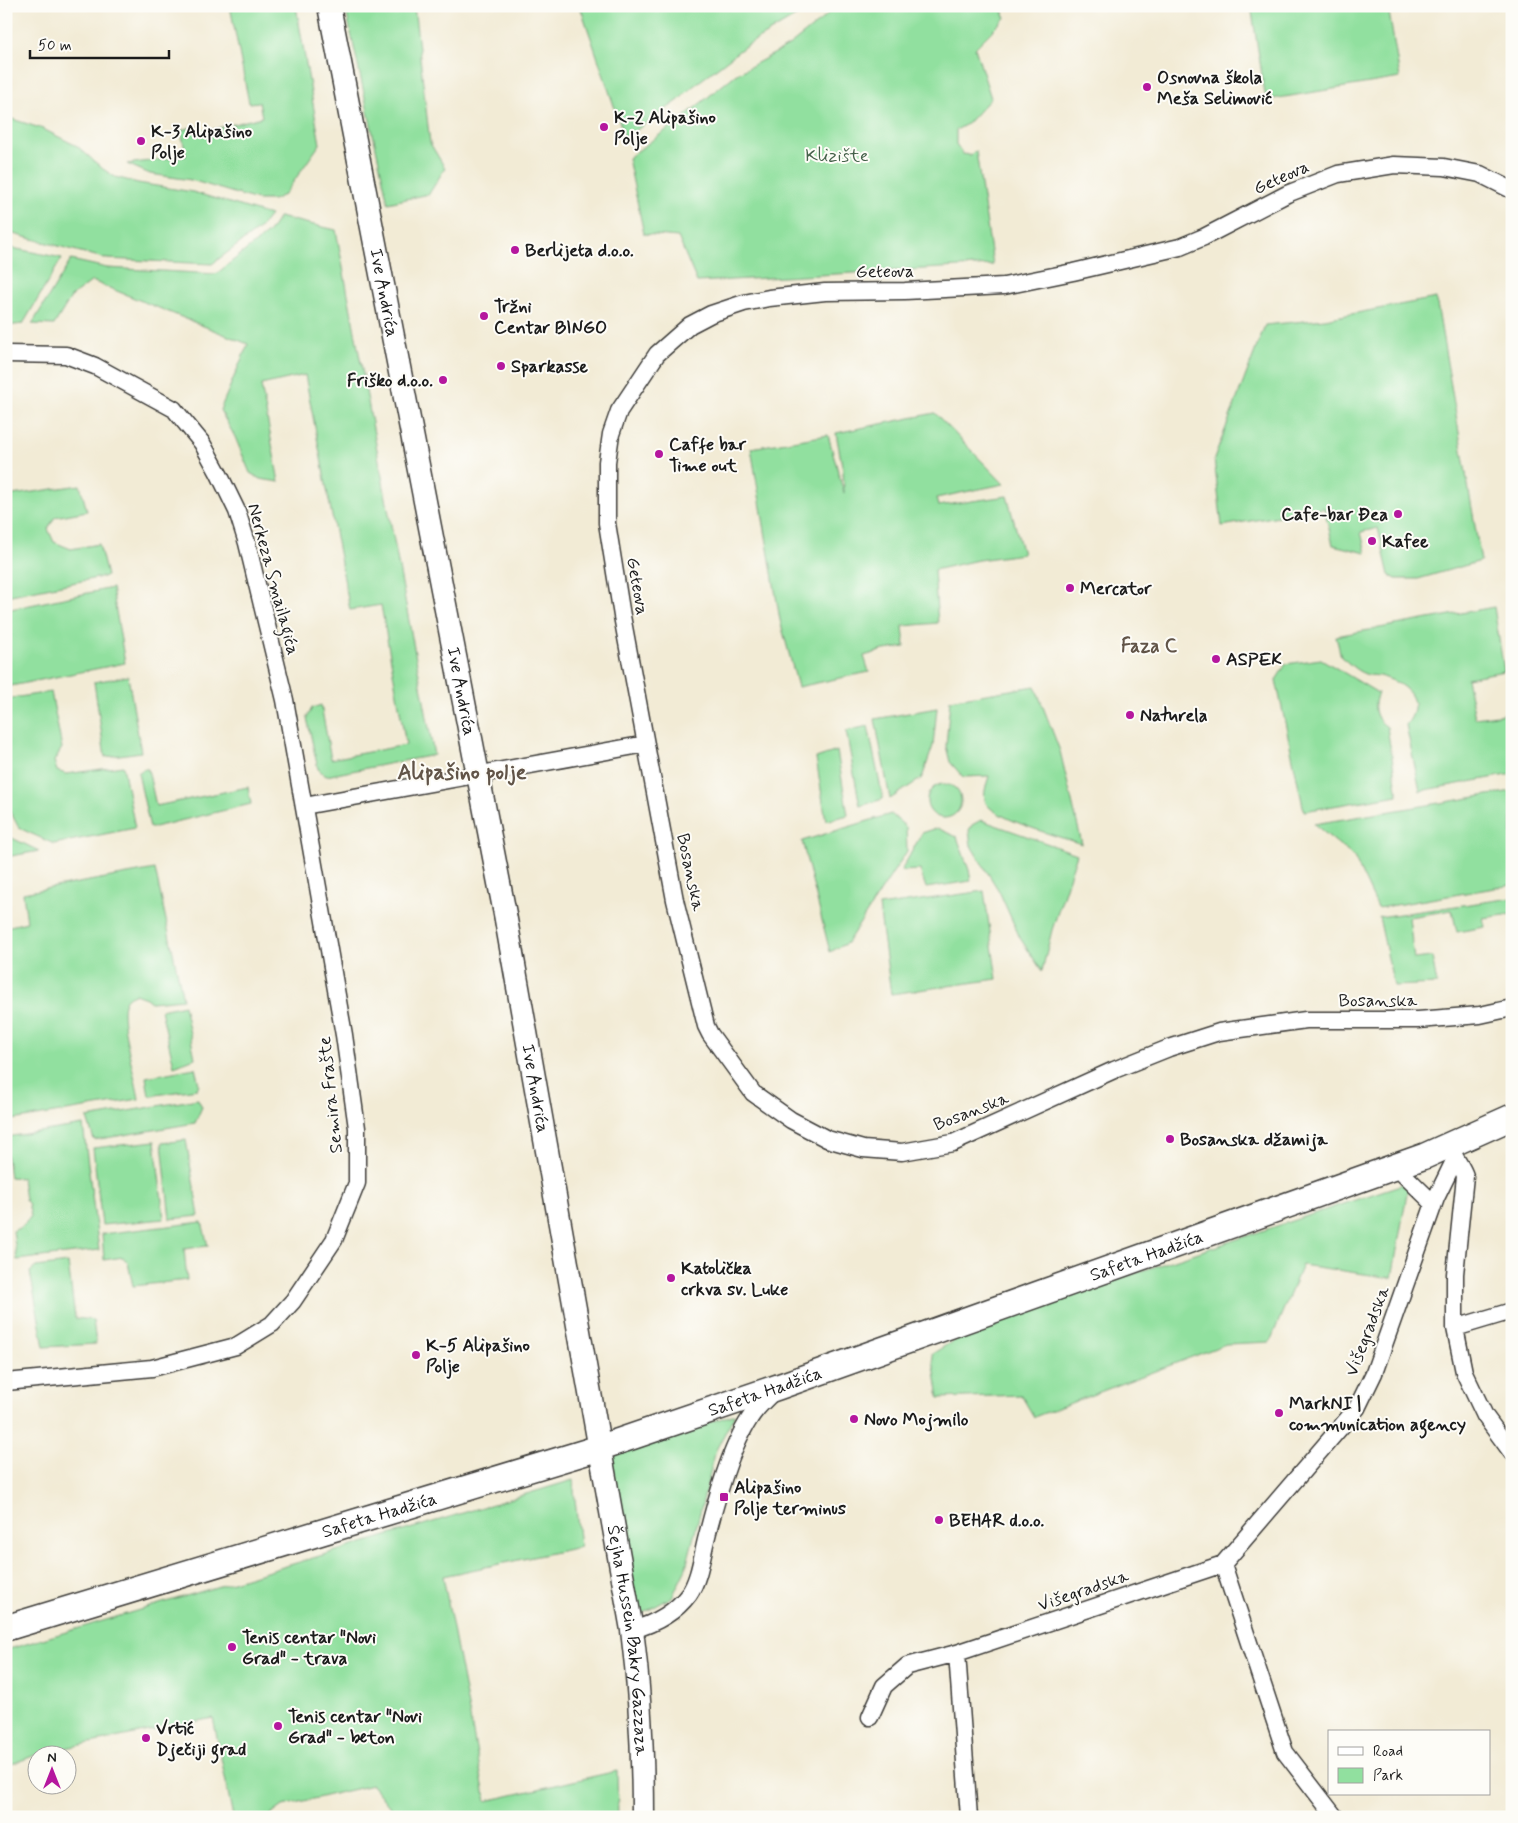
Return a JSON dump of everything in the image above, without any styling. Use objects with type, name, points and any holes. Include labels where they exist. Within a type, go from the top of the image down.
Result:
[{"type":"main road","name":"Ive Andrića","points":[[329,6],[519,992],[601,1457]]},
{"type":"main road","name":"Safeta Hadžića","points":[[6,1628],[601,1457],[778,1387],[1396,1166],[1425,1156],[1453,1152],[1512,1117]]},
{"type":"main road","name":"Šejha Hussein Bakry Gazzaza","points":[[601,1457],[632,1630],[640,1697],[643,1817]]},
{"type":"street","name":"Geteova","points":[[646,744],[607,523],[607,462],[611,434],[619,411],[657,354],[690,325],[711,314],[744,303],[769,298],[825,292],[1004,286],[1073,272],[1180,247],[1204,237],[1287,194],[1338,174],[1394,165],[1444,167],[1480,174],[1512,190]]},
{"type":"street","name":"Nerkeza Smailagića","points":[[6,354],[66,355],[95,366],[174,409],[202,443],[237,512],[247,543],[284,700],[304,806]]},
{"type":"street","points":[[304,806],[646,744]]},
{"type":"street","name":"Bosanska","points":[[646,744],[675,900],[706,1026],[753,1093],[791,1120],[828,1139],[863,1149],[902,1152],[953,1143],[1114,1070],[1169,1048],[1219,1032],[1306,1020],[1418,1020],[1480,1015],[1512,1008]]},
{"type":"street","name":"Semira Frašte","points":[[6,1382],[152,1368],[236,1346],[272,1324],[294,1301],[334,1240],[357,1183],[357,1128],[344,1035],[304,806]]},
{"type":"street","points":[[1453,1152],[1462,1166],[1465,1176],[1456,1274],[1455,1328],[1464,1372],[1485,1416],[1512,1454]]},
{"type":"street","name":"Višegradska","points":[[870,1717],[884,1686],[907,1666],[957,1652],[1223,1564],[1357,1408],[1374,1373],[1453,1152]]},
{"type":"street","points":[[1396,1166],[1434,1204]]},
{"type":"street","points":[[1455,1328],[1512,1311]]},
{"type":"street","points":[[632,1630],[647,1626],[661,1618],[677,1607],[689,1593],[696,1579],[715,1503],[736,1444],[750,1417],[778,1387]]},
{"type":"street","points":[[1223,1564],[1286,1752],[1335,1817]]},
{"type":"street","points":[[957,1652],[969,1817]]},
{"type":"green space","points":[[230,6],[296,6],[320,144],[284,195],[273,200],[257,200],[191,180],[150,174],[127,164],[186,156],[181,130],[197,126],[206,131],[262,117],[259,102],[249,103]]},
{"type":"green space","points":[[345,6],[414,6],[430,143],[445,168],[429,194],[388,203]]},
{"type":"green space","points":[[580,6],[814,6],[744,47],[691,88],[679,100],[625,138]]},
{"type":"green space","name":"Klizište","points":[[835,6],[1002,6],[1005,18],[975,48],[991,98],[967,124],[956,130],[956,144],[963,154],[971,155],[976,151],[993,265],[697,282],[678,237],[644,234],[628,158],[680,120],[735,75],[790,45],[825,17]]},
{"type":"green space","points":[[1251,6],[1388,6],[1400,78],[1266,100]]},
{"type":"green space","points":[[6,117],[43,129],[77,146],[115,177],[138,183],[193,192],[270,215],[259,229],[212,264],[107,259],[6,232]]},
{"type":"green space","points":[[279,217],[336,230],[434,755],[326,776],[318,769],[307,718],[312,708],[321,705],[331,759],[406,745],[381,605],[350,610],[305,375],[261,385],[279,482],[260,479],[250,473],[235,437],[220,410],[248,344],[92,281],[71,297],[54,325],[32,324],[71,260],[107,268],[216,274],[269,232]]},
{"type":"green space","points":[[12,248],[62,258],[23,324],[6,326],[6,251]]},
{"type":"green space","points":[[1436,298],[1481,561],[1418,579],[1396,579],[1389,575],[1378,528],[1361,532],[1366,553],[1333,545],[1324,508],[1222,526],[1214,459],[1265,325],[1325,319]]},
{"type":"green space","points":[[935,413],[1004,484],[936,498],[938,506],[1007,496],[1023,554],[978,560],[934,570],[938,623],[903,626],[905,647],[884,650],[864,656],[869,672],[798,687],[780,620],[751,448],[828,435],[844,493],[843,471],[836,433]]},
{"type":"green space","points":[[80,485],[87,511],[55,517],[48,529],[54,542],[71,549],[99,544],[107,576],[6,596],[6,496]]},
{"type":"green space","points":[[112,588],[125,663],[6,687],[6,610]]},
{"type":"green space","points":[[1494,607],[1504,671],[1467,678],[1475,718],[1511,713],[1512,774],[1420,791],[1406,725],[1412,716],[1414,708],[1410,693],[1397,683],[1379,676],[1365,674],[1354,668],[1341,657],[1336,636]]},
{"type":"green space","points":[[1321,659],[1378,693],[1375,712],[1379,720],[1387,727],[1398,795],[1304,811],[1276,680],[1286,664]]},
{"type":"green space","points":[[128,676],[141,752],[105,757],[94,682]]},
{"type":"green space","points":[[1035,686],[1060,751],[1082,844],[1030,827],[992,809],[986,803],[984,796],[989,776],[963,777],[950,762],[946,746],[950,700]]},
{"type":"green space","points":[[51,692],[62,748],[54,761],[57,771],[66,774],[123,766],[135,828],[54,844],[19,828],[11,813],[6,810],[6,699]]},
{"type":"green space","points":[[937,708],[933,746],[922,778],[890,799],[875,719]]},
{"type":"green space","points":[[868,726],[883,799],[860,806],[846,731]]},
{"type":"green space","points":[[837,751],[848,815],[826,821],[816,758]]},
{"type":"green space","points":[[148,769],[156,806],[248,787],[251,804],[150,828],[138,773]]},
{"type":"green space","points":[[944,784],[951,785],[956,789],[960,794],[960,808],[956,813],[951,817],[944,818],[937,817],[932,813],[928,808],[927,801],[928,794],[932,789],[937,785]]},
{"type":"green space","points":[[1512,791],[1512,885],[1378,908],[1354,857],[1314,824]]},
{"type":"green space","points":[[891,814],[906,827],[907,851],[847,943],[830,952],[802,841]]},
{"type":"green space","points":[[981,820],[1077,854],[1052,930],[1042,971],[1020,938],[999,891],[971,846],[969,830],[972,825]]},
{"type":"green space","points":[[937,828],[957,837],[971,881],[926,888],[920,870],[901,871],[922,833]]},
{"type":"green space","points":[[12,838],[39,851],[6,857],[6,845]]},
{"type":"green space","points":[[155,869],[183,999],[151,1002],[135,994],[128,997],[124,1004],[123,1012],[128,1050],[139,1099],[6,1121],[6,927],[27,922],[23,893]]},
{"type":"green space","points":[[984,891],[997,979],[891,994],[879,906]]},
{"type":"green space","points":[[1512,898],[1512,914],[1483,918],[1485,927],[1457,932],[1452,910],[1409,917],[1414,959],[1432,957],[1437,984],[1394,986],[1379,917]]},
{"type":"green space","points":[[184,1005],[195,1058],[174,1066],[161,1010]]},
{"type":"green space","points":[[195,1068],[199,1084],[197,1089],[149,1096],[146,1077]]},
{"type":"green space","points":[[198,1099],[202,1107],[195,1123],[94,1140],[87,1118]]},
{"type":"green space","points":[[83,1125],[99,1250],[17,1260],[13,1231],[23,1226],[31,1216],[28,1203],[25,1200],[22,1178],[10,1177],[6,1137]]},
{"type":"green space","points":[[186,1140],[199,1216],[170,1219],[162,1143]]},
{"type":"green space","points":[[155,1141],[164,1219],[102,1225],[93,1148]]},
{"type":"green space","points":[[1409,1182],[1392,1278],[1302,1265],[1270,1342],[1226,1344],[1034,1417],[1021,1395],[939,1398],[932,1354],[979,1325]]},
{"type":"green space","points":[[202,1222],[208,1246],[184,1249],[187,1280],[133,1286],[128,1263],[123,1257],[104,1260],[102,1234]]},
{"type":"green space","points":[[68,1263],[75,1318],[93,1320],[96,1344],[44,1347],[30,1272],[36,1267]]},
{"type":"green space","points":[[735,1414],[716,1450],[685,1571],[672,1597],[636,1617],[610,1454]]},
{"type":"green space","points":[[573,1480],[580,1547],[443,1576],[486,1801],[617,1771],[618,1817],[398,1817],[372,1785],[283,1806],[268,1817],[233,1817],[213,1718],[75,1746],[28,1746],[28,1758],[9,1765],[6,1764],[6,1650]]},
{"type":"place","name":"Osnovna škola Meša Selimović","points":[[1147,87]]},
{"type":"place","name":"K-2 Alipašino Polje","points":[[604,127]]},
{"type":"place","name":"K-3 Alipašino Polje","points":[[141,141]]},
{"type":"place","name":"Berlijeta d.o.o.","points":[[515,250]]},
{"type":"place","name":"Tržni Centar BINGO","points":[[484,316]]},
{"type":"place","name":"Sparkasse","points":[[501,366]]},
{"type":"place","name":"Friško d.o.o.","points":[[443,380]]},
{"type":"place","name":"Caffe bar Time out","points":[[659,454]]},
{"type":"place","name":"Cafe-bar Đea","points":[[1398,514]]},
{"type":"place","name":"Kafee","points":[[1372,541]]},
{"type":"place","name":"Mercator","points":[[1070,588]]},
{"type":"place","name":"ASPEK","points":[[1216,659]]},
{"type":"place","name":"Naturela","points":[[1130,715]]},
{"type":"place","name":"Bosanska džamija","points":[[1170,1139]]},
{"type":"place","name":"Katolička crkva sv. Luke","points":[[671,1278]]},
{"type":"place","name":"K-5 Alipašino Polje","points":[[416,1355]]},
{"type":"place","name":"MarkNI | communication agency","points":[[1279,1413]]},
{"type":"place","name":"Novo Mojmilo","points":[[854,1419]]},
{"type":"place","name":"Alipašino Polje terminus","points":[[724,1497]]},
{"type":"place","name":"BEHAR d.o.o.","points":[[939,1520]]},
{"type":"place","name":"Tenis centar \"Novi Grad\" - trava","points":[[232,1647]]},
{"type":"place","name":"Tenis centar \"Novi Grad\" - beton","points":[[278,1726]]},
{"type":"place","name":"Vrtić Dječiji grad","points":[[146,1738]]},
{"type":"district","name":"Faza C","points":[[1149,645]]},
{"type":"district","name":"Alipašino polje","points":[[462,771]]}]
